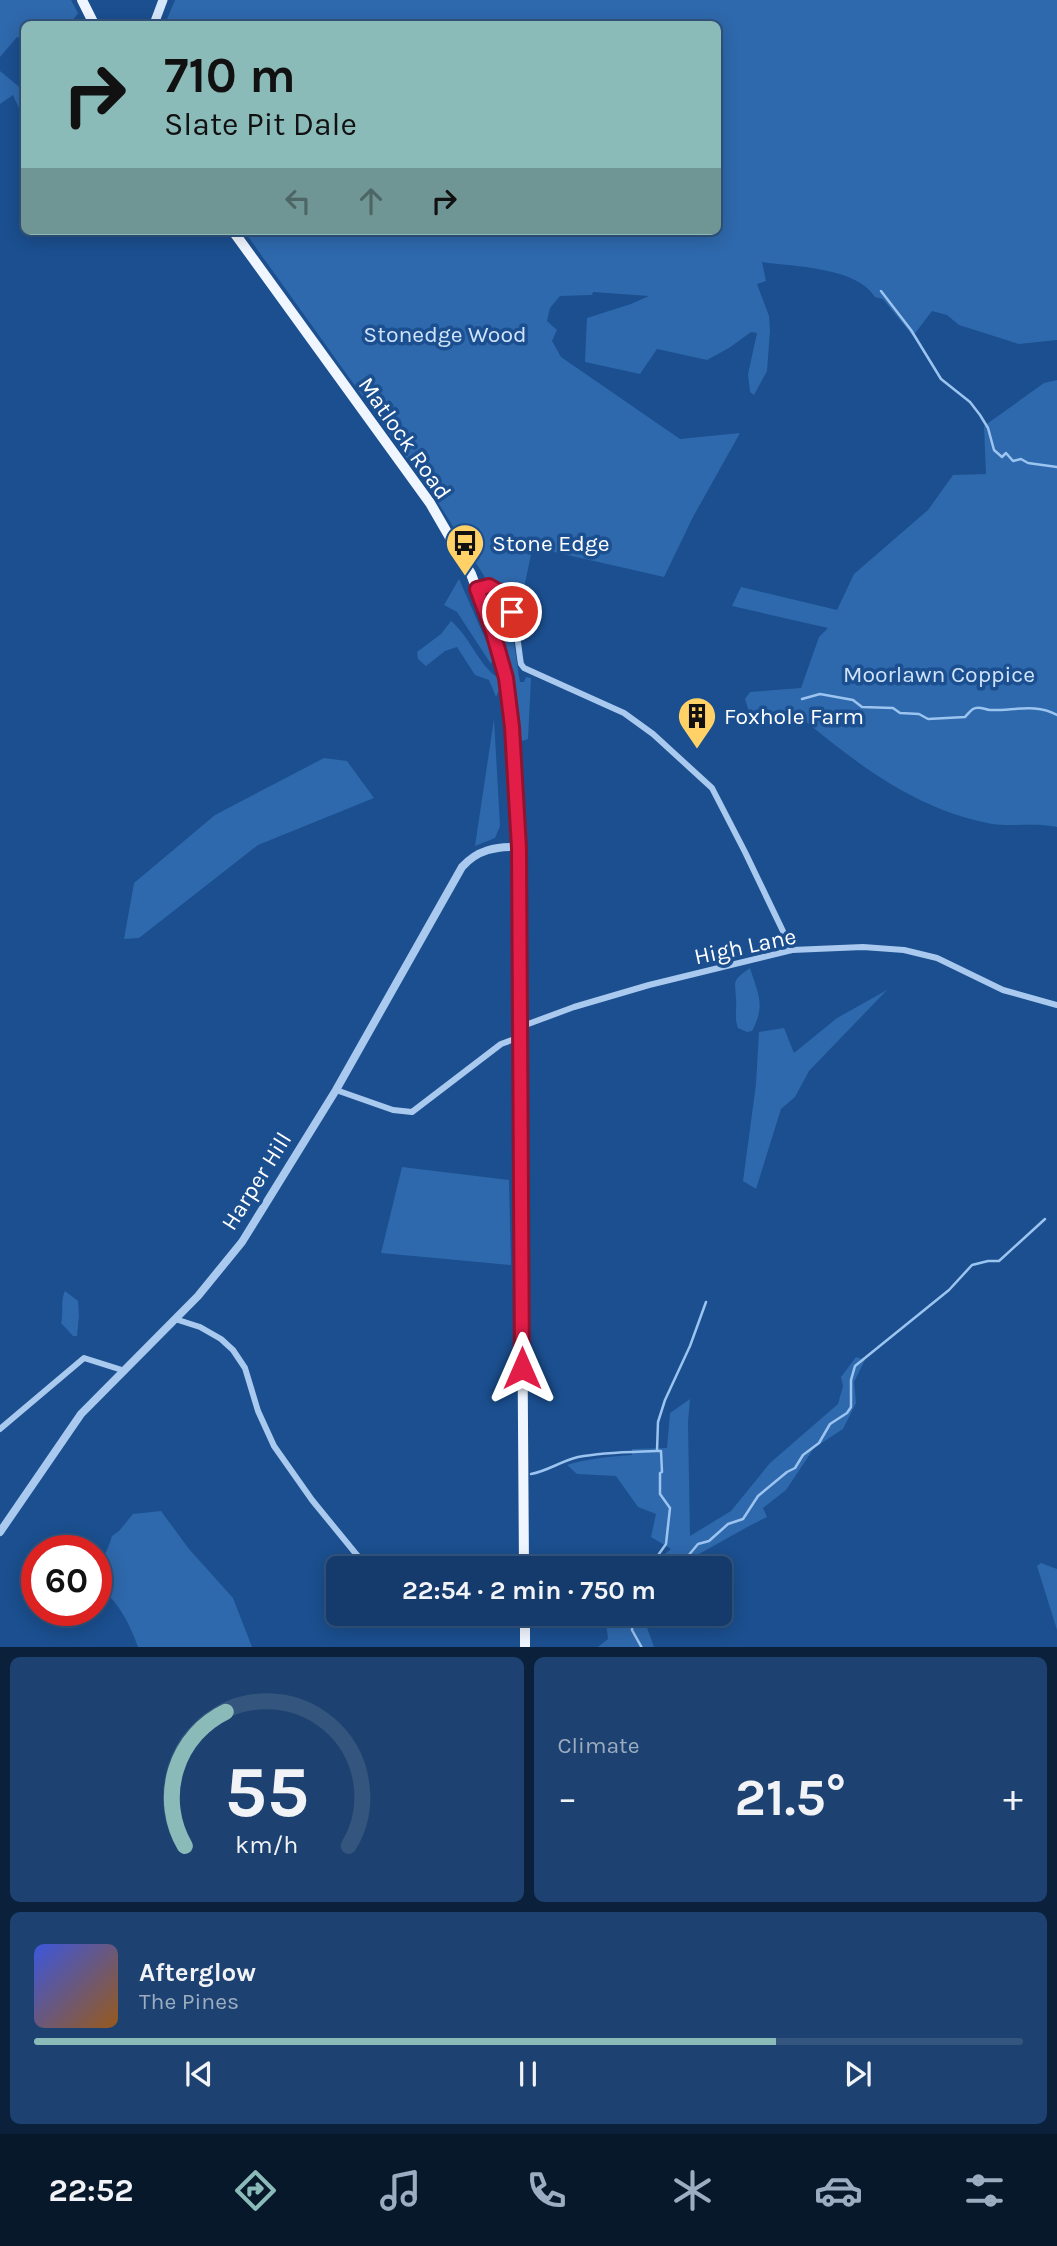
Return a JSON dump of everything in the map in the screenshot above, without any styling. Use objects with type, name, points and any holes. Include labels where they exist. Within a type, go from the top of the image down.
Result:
[{"type":"main road","points":[[82,0],[92,21]]},
{"type":"main road","points":[[154,21],[163,0]]},
{"type":"main road","name":"Matlock Road","points":[[236,235],[430,503],[477,589],[506,678],[512,727],[519,848],[524,1556]]},
{"type":"main road","points":[[524,1626],[525,1647]]},
{"type":"street","points":[[477,589],[489,586],[501,593],[512,612],[524,668],[624,713],[653,734],[712,788],[746,852],[792,950]]},
{"type":"street","name":"Harper Hill","points":[[0,1532],[81,1414],[198,1296],[242,1242],[335,1090],[462,867],[472,856],[488,849],[505,846],[519,848]]},
{"type":"street","name":"High Lane","points":[[335,1090],[393,1110],[412,1112],[501,1044],[520,1032],[574,1007],[649,985],[792,950],[863,947],[904,950],[937,958],[1003,990],[1057,1005]]},
{"type":"street","points":[[175,1320],[200,1327],[221,1339],[233,1350],[245,1368],[258,1411],[274,1446],[312,1500],[358,1556]]},
{"type":"street","points":[[0,1429],[84,1358],[122,1370]]},
{"type":"green space","points":[[0,0],[71,0],[78,13],[72,21],[21,21],[21,38],[17,37],[0,57]]},
{"type":"green space","name":"Stonedge Wood","points":[[175,0],[1057,0],[1057,340],[1019,344],[959,325],[947,315],[932,311],[913,336],[883,299],[875,297],[866,287],[854,280],[824,270],[762,262],[766,281],[757,284],[769,316],[770,331],[767,371],[754,395],[750,392],[748,374],[757,333],[751,332],[707,360],[657,349],[640,374],[585,362],[587,318],[649,296],[593,292],[592,295],[560,296],[550,308],[547,321],[557,330],[552,341],[561,357],[680,439],[740,433],[693,517],[664,577],[550,551],[532,550],[523,592],[511,594],[506,587],[486,579],[432,493],[247,235],[721,235],[721,21],[166,21]]},
{"type":"green space","points":[[0,71],[21,88],[21,112],[13,95],[0,104]]},
{"type":"green space","name":"Moorlawn Coppice","points":[[1057,380],[1057,827],[992,824],[938,808],[912,796],[864,767],[797,714],[751,718],[745,699],[750,692],[801,688],[819,637],[828,628],[732,606],[741,587],[837,610],[854,574],[928,510],[953,475],[986,474],[984,426],[1044,383]]},
{"type":"green space","points":[[459,579],[493,656],[491,664],[457,612],[444,605]]},
{"type":"green space","points":[[491,592],[498,599],[509,620],[520,682],[524,682],[526,677],[531,678],[528,739],[522,741],[503,644],[487,600],[488,593]]},
{"type":"green space","points":[[451,621],[498,678],[500,688],[496,697],[489,680],[475,675],[457,647],[445,651],[426,666],[418,659],[417,652],[441,634]]},
{"type":"green space","points":[[494,719],[500,826],[495,838],[475,846]]},
{"type":"green space","points":[[324,758],[347,761],[374,798],[258,845],[139,938],[124,939],[134,883],[215,815]]},
{"type":"green space","points":[[750,968],[760,1006],[752,1031],[747,1032],[738,1028],[737,1024],[735,984],[737,978]]},
{"type":"green space","points":[[887,990],[809,1071],[795,1097],[781,1109],[756,1189],[743,1181],[756,1084],[759,1032],[784,1028],[794,1053],[837,1018]]},
{"type":"green space","points":[[402,1167],[509,1180],[511,1265],[381,1253]]},
{"type":"green space","points":[[65,1291],[78,1301],[77,1336],[73,1336],[61,1323]]},
{"type":"green space","points":[[856,1357],[865,1360],[854,1382],[856,1403],[843,1429],[814,1448],[786,1490],[763,1508],[767,1517],[694,1556],[662,1556],[671,1549],[651,1537],[656,1514],[638,1507],[616,1476],[577,1474],[567,1465],[590,1459],[632,1455],[632,1449],[667,1448],[670,1413],[690,1399],[690,1536],[731,1511],[770,1463],[838,1404],[843,1386],[841,1377]]},
{"type":"green space","points":[[161,1511],[189,1549],[233,1598],[252,1647],[138,1647],[122,1612],[112,1599],[112,1536],[133,1514]]},
{"type":"green space","points":[[1041,1563],[1057,1569],[1057,1630],[1037,1566]]},
{"type":"green space","points":[[606,1626],[646,1626],[654,1647],[598,1647],[608,1639]]},
{"type":"waterway","points":[[881,291],[911,330],[941,379],[970,402],[980,415],[988,428],[994,450],[1002,457],[1006,453],[1013,461],[1021,459],[1028,463],[1057,467]]},
{"type":"waterway","points":[[802,699],[820,694],[853,700],[862,707],[893,708],[900,713],[919,714],[928,719],[965,717],[977,707],[990,710],[1032,708],[1057,715]]},
{"type":"waterway","points":[[688,1556],[698,1544],[709,1541],[728,1524],[743,1519],[758,1496],[795,1468],[803,1455],[819,1443],[830,1424],[847,1413],[851,1407],[851,1380],[855,1366],[949,1290],[972,1265],[999,1261],[1045,1219]]},
{"type":"waterway","points":[[658,1556],[666,1544],[670,1508],[660,1494],[662,1472],[661,1451],[657,1451],[658,1422],[706,1302]]},
{"type":"waterway","points":[[531,1474],[578,1457],[656,1451]]},
{"type":"waterway","points":[[632,1626],[641,1647]]},
{"type":"place","name":"Stone Edge","points":[[465,577]]},
{"type":"place","name":"Foxhole Farm","points":[[697,750]]},
{"type":"route","points":[[512,612],[501,593],[489,586],[477,589],[506,678],[512,727],[519,848],[522,1368]]}]
